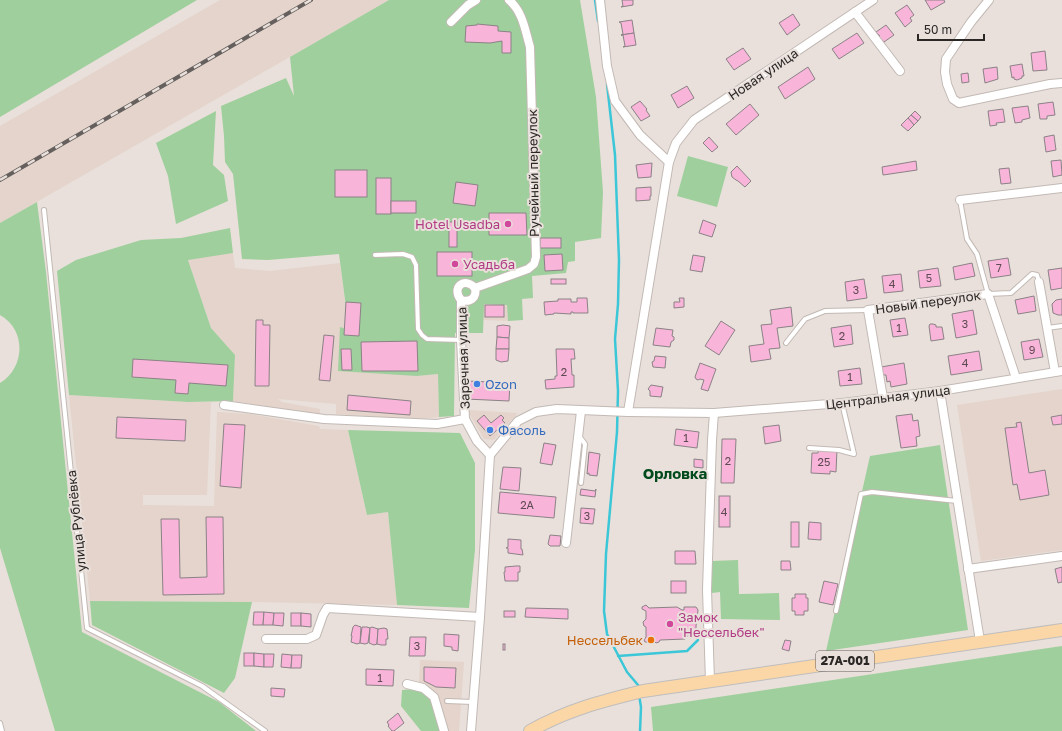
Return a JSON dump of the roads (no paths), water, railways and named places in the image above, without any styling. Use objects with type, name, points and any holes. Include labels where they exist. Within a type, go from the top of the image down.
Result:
[{"type":"main road","name":"27А-001","points":[[530,731],[550,720],[596,702],[643,691],[1062,630]]},
{"type":"street","points":[[451,22],[468,5],[476,0]]},
{"type":"street","name":"Ручейный переулок","points":[[475,288],[528,269],[534,264],[536,257],[530,47],[523,19],[509,0]]},
{"type":"street","points":[[600,0],[607,66],[616,101],[640,135],[669,162]]},
{"type":"street","name":"Новая улица","points":[[628,412],[669,162],[676,143],[694,120],[873,0]]},
{"type":"street","points":[[989,0],[946,59],[945,72],[947,84],[953,98],[959,103],[1050,84],[1062,83]]},
{"type":"street","points":[[855,12],[900,71]]},
{"type":"street","points":[[960,200],[1062,188]]},
{"type":"street","name":"Заречная улица","points":[[475,288],[471,283],[466,282],[460,284],[457,290],[458,296],[461,300],[461,340],[465,419],[477,441],[490,455]]},
{"type":"street","points":[[1039,282],[1047,328],[1058,371]]},
{"type":"street","points":[[461,300],[466,302],[471,301],[475,297],[475,288]]},
{"type":"street","name":"Новый переулок","points":[[883,398],[868,310],[988,294],[1016,378]]},
{"type":"street","name":"Центральная улица","points":[[628,412],[714,413],[842,403],[940,391],[1058,371]]},
{"type":"street","points":[[940,391],[980,641]]},
{"type":"street","points":[[224,405],[324,419],[437,424],[465,419]]},
{"type":"street","points":[[471,731],[490,455],[518,422],[536,412],[557,409],[628,412]]},
{"type":"street","points":[[566,543],[581,411]]},
{"type":"street","points":[[710,681],[707,590],[714,413]]},
{"type":"street","points":[[968,568],[1062,556]]},
{"type":"street","points":[[266,638],[307,639],[316,635],[327,608],[480,617]]},
{"type":"street","points":[[408,684],[423,688],[434,696],[444,731]]},
{"type":"lane","points":[[960,200],[967,239],[976,254],[988,294],[1011,293],[1032,274],[1037,275],[1039,282]]},
{"type":"lane","name":"улица Рублёвка","points":[[44,210],[87,628],[202,686],[264,731]]},
{"type":"lane","points":[[375,255],[403,254],[412,257],[416,265],[418,329],[427,339],[461,340]]},
{"type":"lane","points":[[786,343],[805,319],[825,311],[868,310]]},
{"type":"lane","points":[[1047,328],[1062,326]]},
{"type":"lane","points":[[809,448],[839,450],[854,454],[842,403]]},
{"type":"lane","points":[[578,436],[585,444],[581,483]]},
{"type":"lane","points":[[836,611],[861,494],[872,492],[957,501]]},
{"type":"lane","points":[[447,700],[474,702]]},
{"type":"lane","points":[[0,723],[2,731]]},
{"type":"waterway","points":[[595,0],[598,21]]},
{"type":"waterway","points":[[607,84],[615,155],[619,260],[618,304],[615,339],[618,391],[617,432],[606,554],[604,611],[607,634],[627,672],[639,688]]},
{"type":"waterway","points":[[618,656],[687,651],[698,640]]},
{"type":"waterway","points":[[639,695],[641,707],[640,731]]},
{"type":"railway","points":[[0,180],[311,0]]},
{"type":"place","name":"Hotel Usadba","points":[[508,224]]},
{"type":"place","name":"Усадьба","points":[[455,264]]},
{"type":"place","name":"Ozon","points":[[477,384]]},
{"type":"place","name":"Фасоль","points":[[490,430]]},
{"type":"place","name":"Замок \"Нессельбек\"","points":[[670,624]]},
{"type":"place","name":"Нессельбек","points":[[651,640]]},
{"type":"district","name":"Орловка","points":[[675,474]]}]
